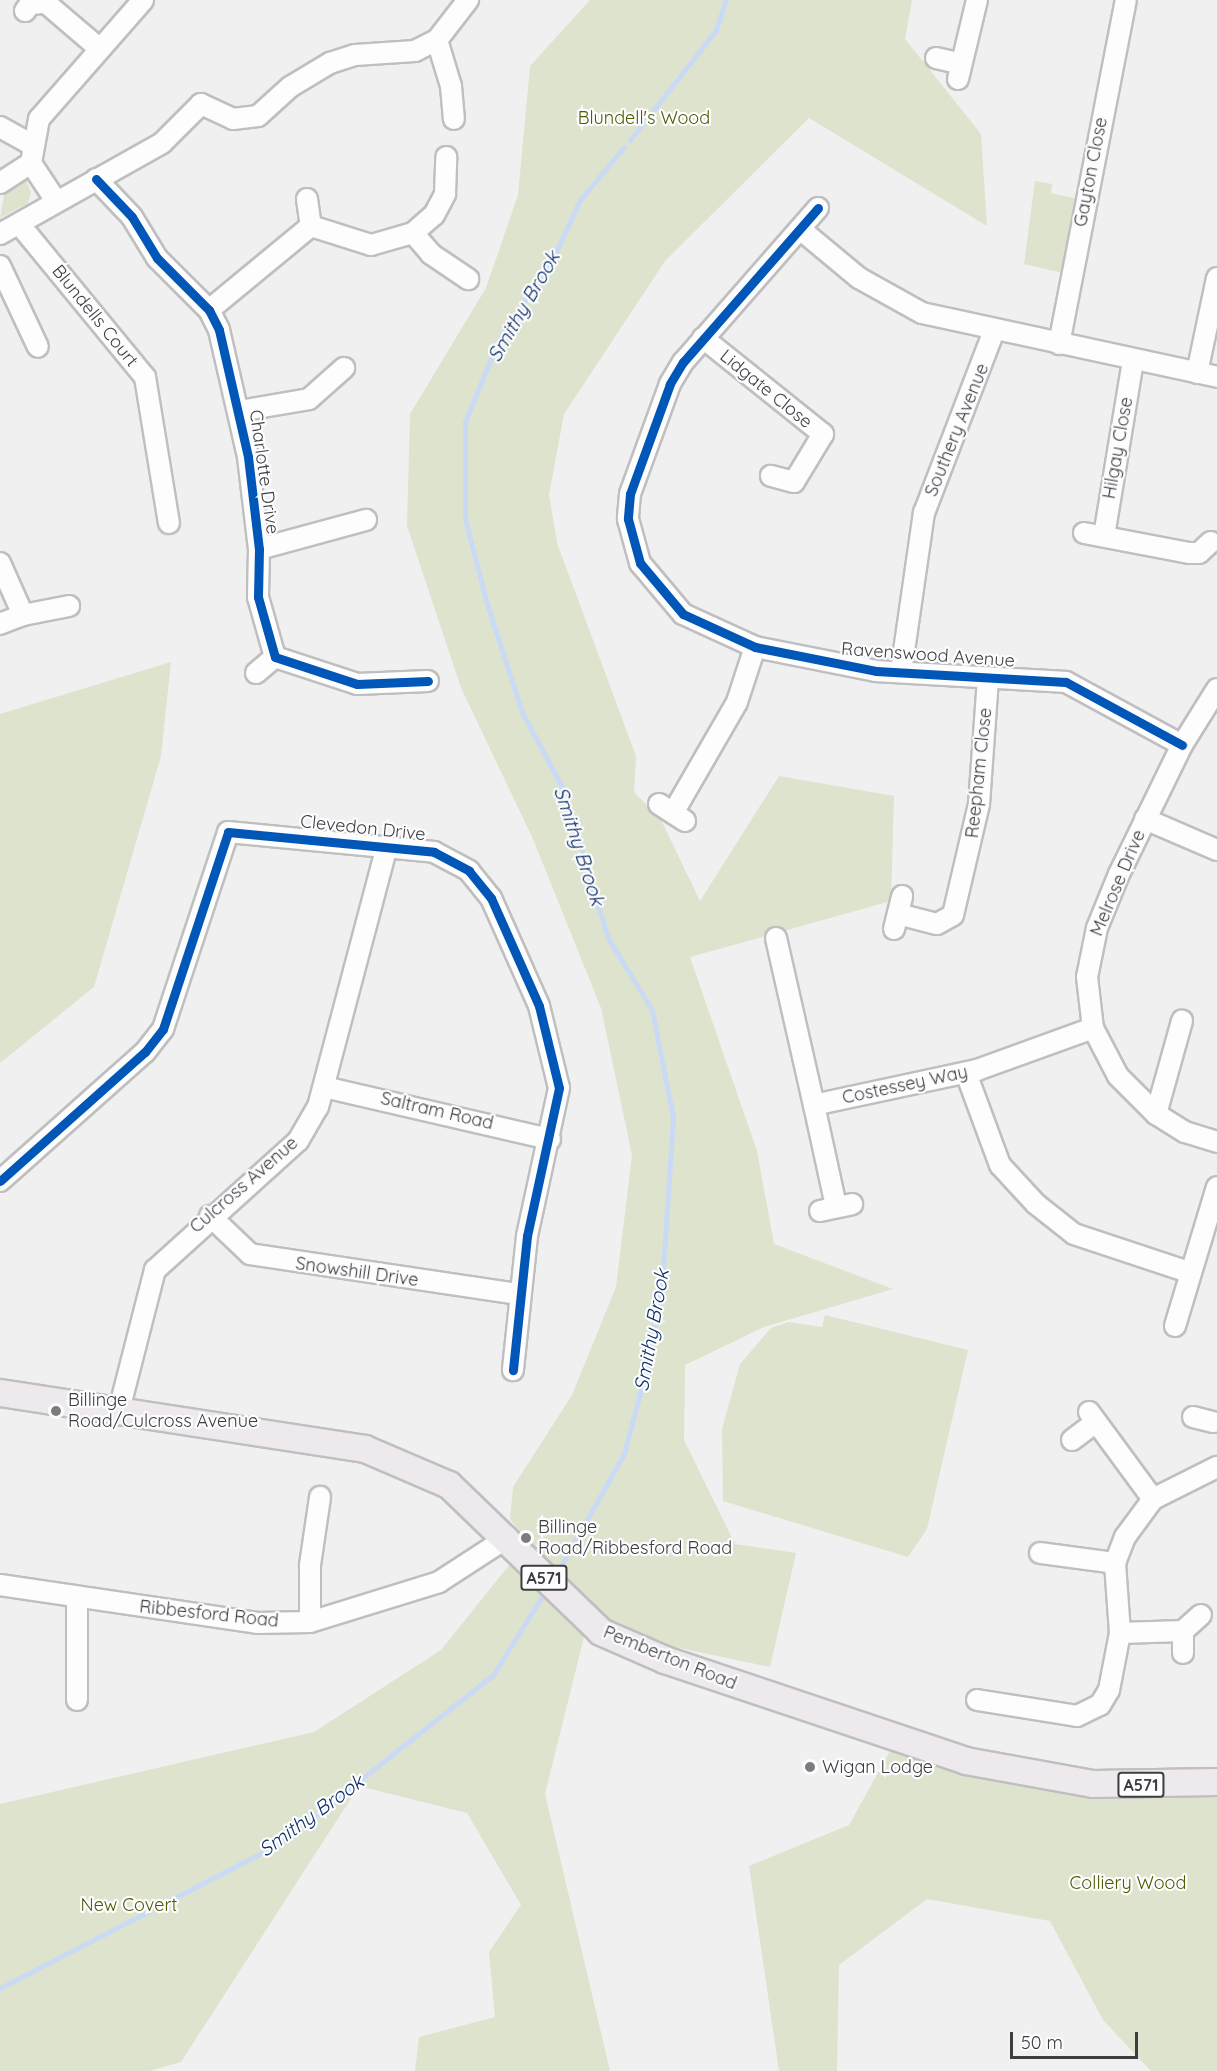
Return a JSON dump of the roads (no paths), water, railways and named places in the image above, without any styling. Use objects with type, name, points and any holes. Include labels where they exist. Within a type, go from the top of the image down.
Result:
[{"type":"main road","name":"Pemberton Road","points":[[0,1393],[365,1449],[449,1485],[508,1537],[601,1632],[737,1687],[966,1761],[1093,1784],[1217,1782]]},
{"type":"main road","points":[[1189,1783],[1217,1768]]},
{"type":"street","points":[[0,183],[32,154],[39,119],[143,0]]},
{"type":"street","points":[[0,234],[20,225],[56,201],[162,143],[201,104],[233,119],[258,116],[290,87],[330,63],[355,55],[415,51],[437,40],[468,0]]},
{"type":"street","points":[[936,58],[959,72],[977,0]]},
{"type":"street","name":"Gayton Close","points":[[1059,344],[1126,0]]},
{"type":"street","points":[[25,11],[30,4],[46,2],[100,49]]},
{"type":"street","points":[[437,40],[451,86],[454,119]]},
{"type":"street","points":[[0,127],[32,154],[56,201]]},
{"type":"street","points":[[311,226],[370,244],[413,233],[434,215],[445,194],[446,157]]},
{"type":"street","name":"Charlotte Drive","points":[[96,179],[132,217],[157,258],[209,310],[227,356],[239,411],[259,549],[258,597],[275,657]]},
{"type":"street","points":[[307,199],[311,226]]},
{"type":"street","name":"Ravenswood Avenue","points":[[818,208],[682,362],[659,408],[638,462],[628,519],[640,563],[664,598],[702,626],[755,647],[852,668],[1077,685],[1182,745]]},
{"type":"street","name":"Blundells Court","points":[[20,225],[145,377],[169,523]]},
{"type":"street","points":[[209,310],[311,226]]},
{"type":"street","points":[[800,229],[900,304],[994,331],[1217,377]]},
{"type":"street","points":[[413,233],[431,254],[468,279]]},
{"type":"street","points":[[0,266],[38,347]]},
{"type":"street","points":[[1197,373],[1217,278]]},
{"type":"street","name":"Southery Avenue","points":[[901,672],[924,513],[994,331]]},
{"type":"street","name":"Lidgate Close","points":[[703,338],[823,434],[794,482],[771,476]]},
{"type":"street","name":"Hilgay Close","points":[[1133,360],[1094,535],[1189,553],[1199,553],[1211,542]]},
{"type":"street","points":[[239,411],[309,399],[344,368]]},
{"type":"street","points":[[259,549],[366,520]]},
{"type":"street","points":[[0,563],[23,615]]},
{"type":"street","points":[[0,624],[23,615],[69,606]]},
{"type":"street","points":[[672,813],[737,702],[755,647]]},
{"type":"street","points":[[256,673],[275,657],[357,684],[428,681]]},
{"type":"street","name":"Reepham Close","points":[[898,913],[937,924],[953,915],[979,804],[988,677]]},
{"type":"street","name":"Melrose Drive","points":[[1217,688],[1182,745],[1145,819],[1090,952],[1088,1003],[1093,1028],[1118,1076],[1156,1114],[1172,1135],[1217,1142]]},
{"type":"street","points":[[1145,819],[1217,850]]},
{"type":"street","name":"Clevedon Drive","points":[[0,1181],[146,1052],[163,1029],[228,832],[434,852],[453,860],[491,898],[518,949],[556,1068],[559,1109],[550,1139],[519,1294],[513,1370]]},
{"type":"street","name":"Culcross Avenue","points":[[119,1410],[155,1270],[210,1216],[298,1141],[324,1087],[386,849]]},
{"type":"street","points":[[776,938],[836,1207]]},
{"type":"street","points":[[1156,1114],[1183,1021]]},
{"type":"street","name":"Costessey Way","points":[[814,1105],[966,1072],[1093,1028]]},
{"type":"street","points":[[966,1072],[1000,1164],[1036,1204],[1074,1234],[1191,1273]]},
{"type":"street","name":"Saltram Road","points":[[324,1087],[550,1139]]},
{"type":"street","points":[[1175,1326],[1217,1187]]},
{"type":"street","name":"Snowshill Drive","points":[[210,1216],[250,1254],[519,1294]]},
{"type":"street","points":[[1072,1440],[1092,1417],[1153,1499]]},
{"type":"street","points":[[1193,1417],[1216,1427]]},
{"type":"street","points":[[977,1700],[1083,1715],[1109,1690],[1120,1633],[1115,1563],[1125,1537],[1153,1499],[1217,1467]]},
{"type":"street","points":[[310,1622],[310,1565],[320,1497]]},
{"type":"street","name":"Ribbesford Road","points":[[0,1586],[77,1599],[257,1623],[310,1622],[439,1582],[508,1537]]},
{"type":"street","points":[[1040,1553],[1115,1563]]},
{"type":"street","points":[[77,1599],[77,1700]]},
{"type":"street","points":[[1120,1633],[1183,1631],[1201,1615]]},
{"type":"street","points":[[1183,1631],[1183,1653]]},
{"type":"waterway","name":"Smithy Brook","points":[[630,140],[716,30],[726,0]]},
{"type":"waterway","name":"Smithy Brook","points":[[558,1571],[624,1454],[644,1377],[662,1284],[673,1117],[652,1010],[608,938],[562,787],[522,712],[487,604],[465,519],[465,422],[497,343],[555,254],[580,200],[624,147]]},
{"type":"waterway","name":"Smithy Brook","points":[[0,1988],[279,1844],[493,1675],[541,1598]]},
{"type":"place","name":"Billinge Road/Culcross Avenue","points":[[56,1411]]},
{"type":"place","name":"Billinge Road/Ribbesford Road","points":[[526,1538]]},
{"type":"place","name":"Wigan Lodge","points":[[810,1767]]},
{"type":"park label","name":"Blundell's Wood","points":[[644,118]]},
{"type":"park label","name":"Colliery Wood","points":[[1128,1883]]},
{"type":"park label","name":"New Covert","points":[[129,1905]]}]
